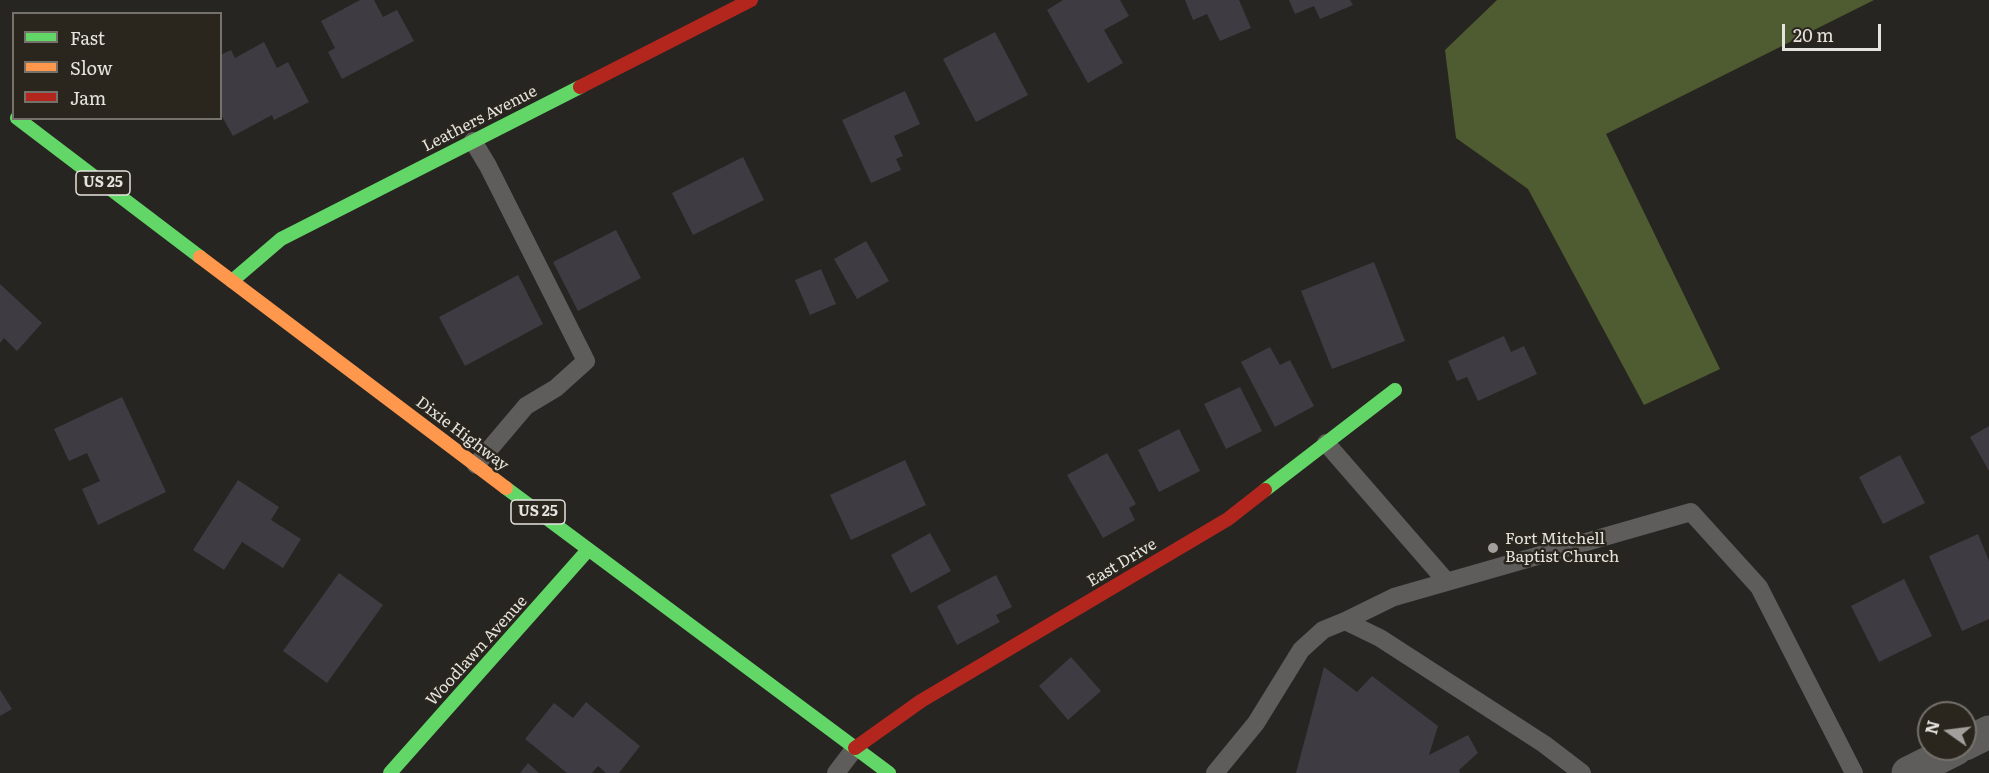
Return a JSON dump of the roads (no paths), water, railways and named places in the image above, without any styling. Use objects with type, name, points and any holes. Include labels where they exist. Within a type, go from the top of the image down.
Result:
[{"type":"street","name":"Leathers Avenue","points":[[232,281],[281,239],[752,0]]},
{"type":"street","name":"Dixie Highway","points":[[19,120],[588,550],[889,773]]},
{"type":"street","name":"East Drive","points":[[855,748],[921,701],[1228,519],[1395,390]]},
{"type":"street","name":"Woodlawn Avenue","points":[[390,773],[588,550]]},
{"type":"street","points":[[1908,773],[1932,761]]},
{"type":"lane","points":[[473,141],[488,166],[586,361],[556,388],[526,406],[476,465]]},
{"type":"lane","points":[[1326,443],[1447,582]]},
{"type":"lane","points":[[1215,773],[1256,723],[1301,650],[1323,630],[1394,597],[1691,512],[1760,587],[1854,773]]},
{"type":"lane","points":[[1345,621],[1380,638],[1544,744],[1582,773]]},
{"type":"lane","points":[[836,773],[855,748]]},
{"type":"place","name":"Fort Mitchell Baptist Church","points":[[1493,548]]}]
